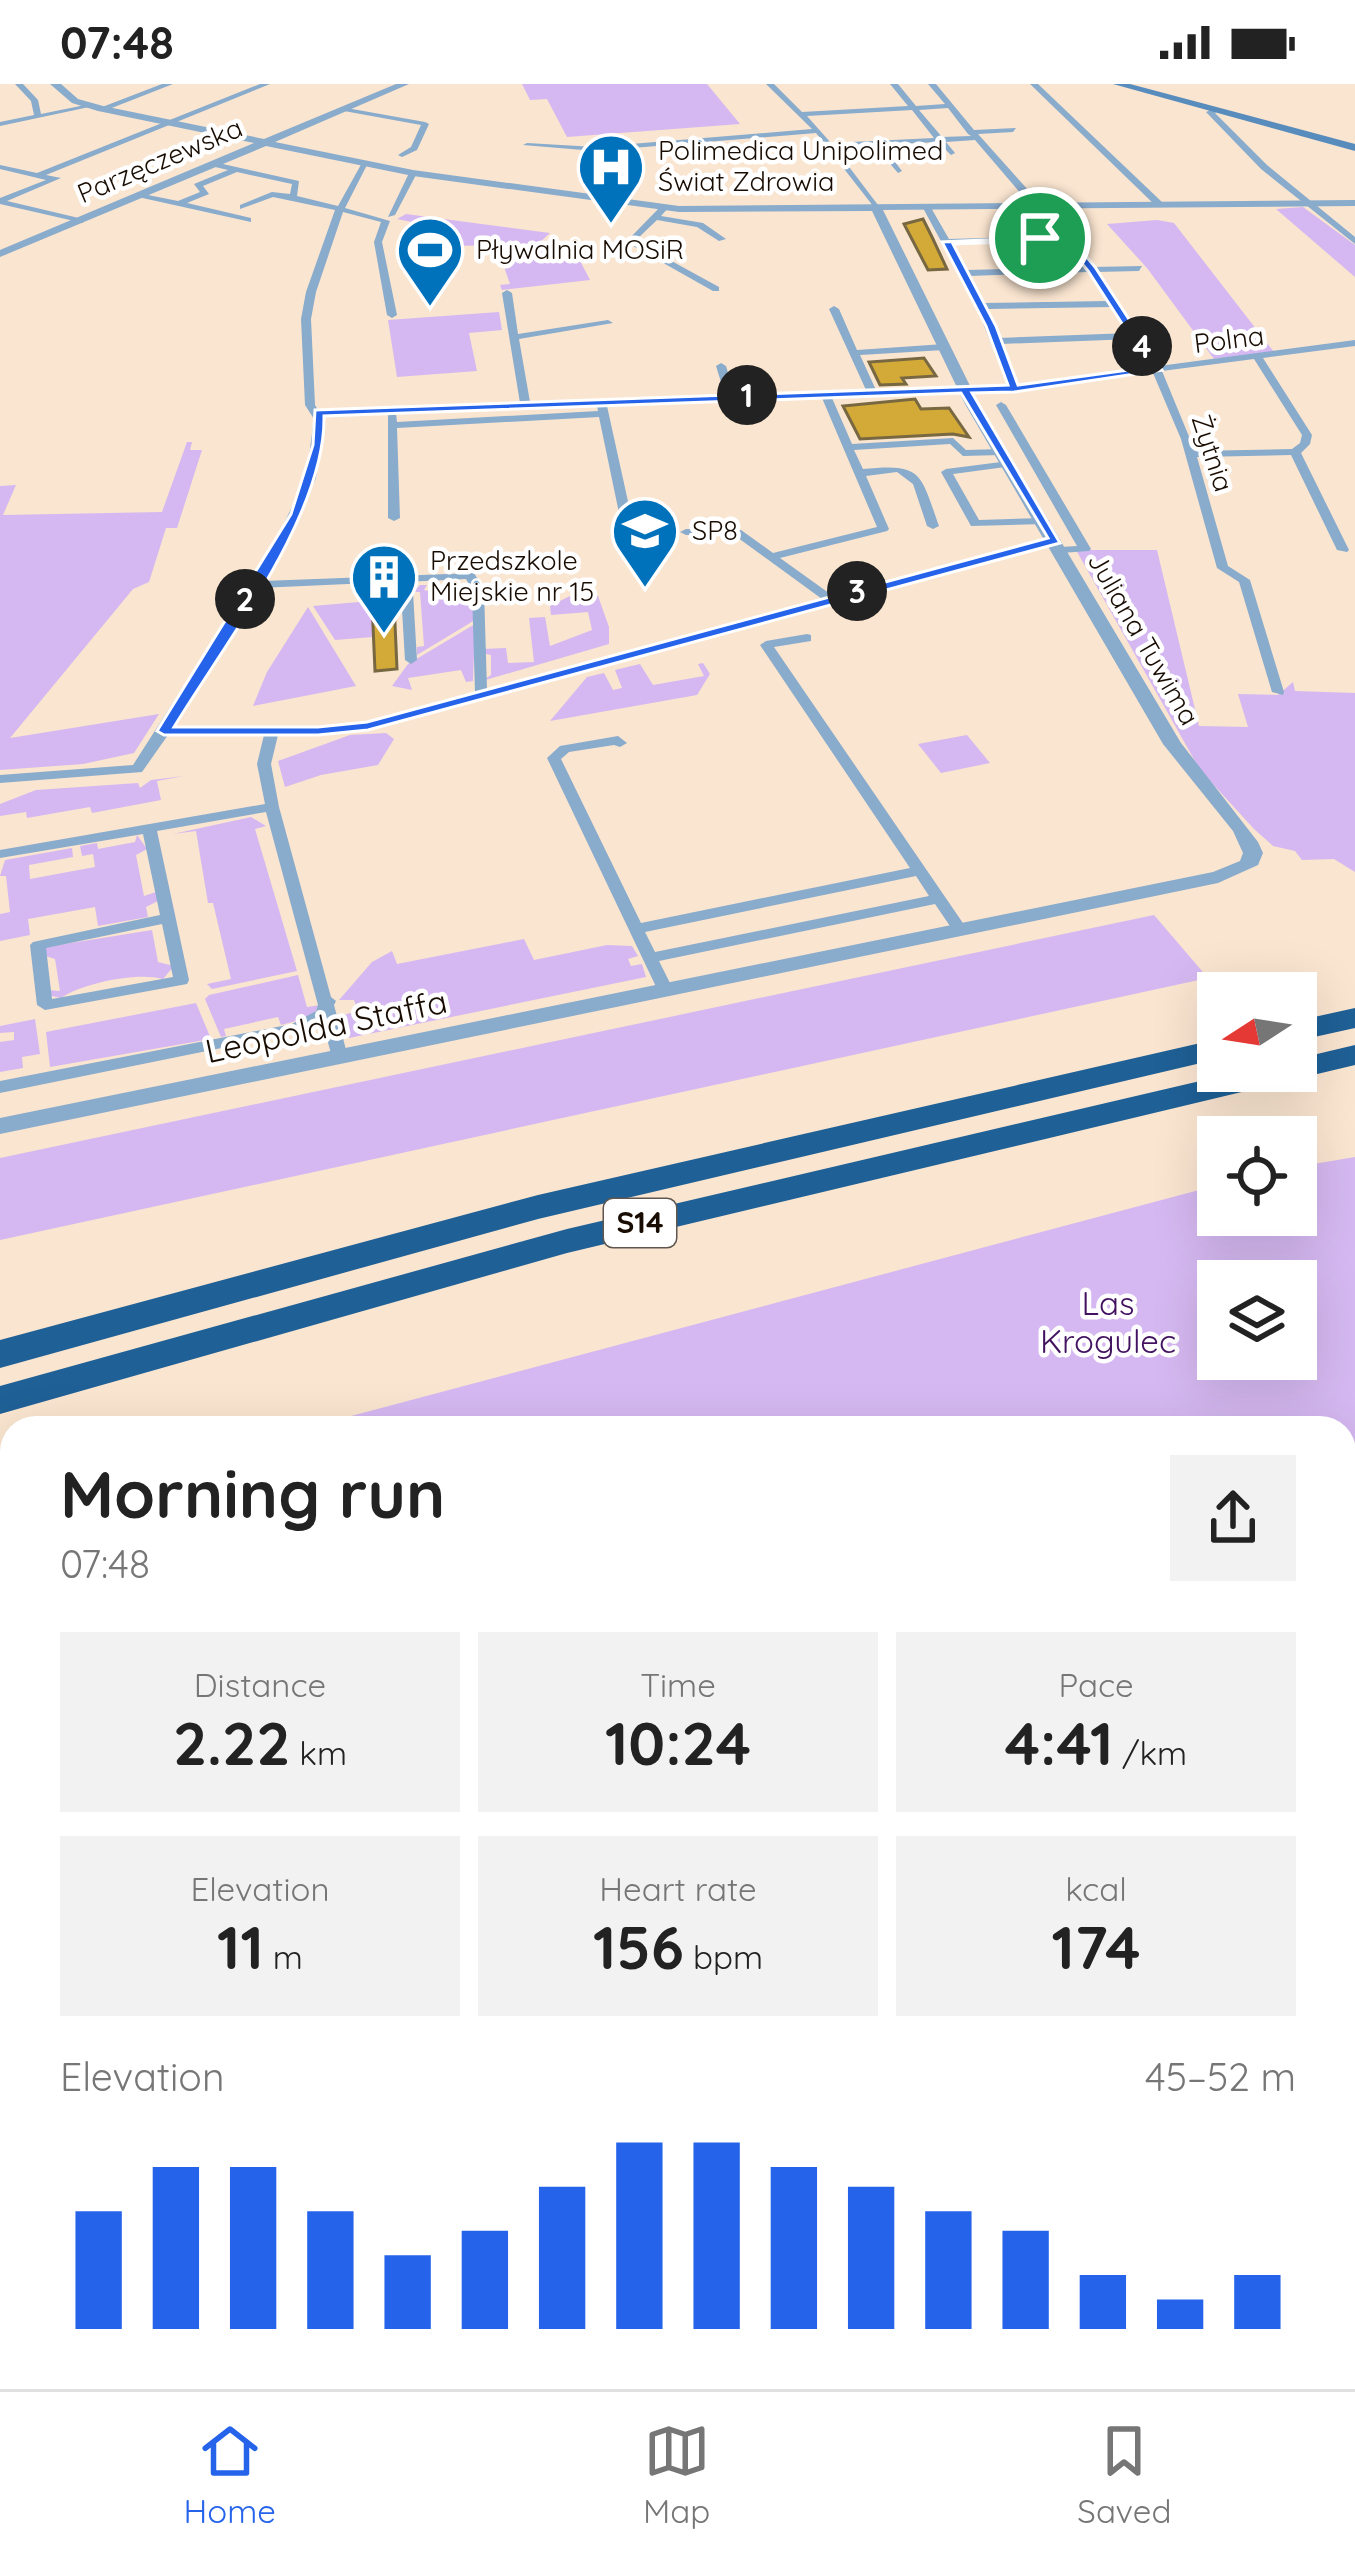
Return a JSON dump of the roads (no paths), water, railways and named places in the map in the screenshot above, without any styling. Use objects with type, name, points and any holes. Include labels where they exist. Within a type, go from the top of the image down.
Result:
[{"type":"highway","points":[[1317,1026],[1355,1018]]},
{"type":"highway","name":"S14","points":[[0,1354],[538,1207],[1197,1054]]},
{"type":"highway","points":[[1317,1064],[1355,1055]]},
{"type":"highway","name":"S14","points":[[0,1400],[355,1297],[588,1236],[1197,1092]]},
{"type":"main road","points":[[1118,84],[1355,148]]},
{"type":"street","points":[[20,84],[34,100],[38,117]]},
{"type":"street","points":[[55,84],[96,108],[412,173],[665,207],[1355,203]]},
{"type":"street","points":[[0,124],[96,108],[169,84]]},
{"type":"street","points":[[38,175],[266,84]]},
{"type":"street","points":[[770,84],[818,131],[877,209]]},
{"type":"street","points":[[894,84],[951,154]]},
{"type":"street","name":"Żytnia","points":[[932,84],[1092,269],[1157,370],[1190,454],[1222,568],[1244,580],[1278,692]]},
{"type":"street","points":[[1034,84],[1160,206]]},
{"type":"street","name":"Parzęczewska","points":[[0,254],[394,85]]},
{"type":"street","points":[[800,114],[950,106]]},
{"type":"street","points":[[344,109],[425,124],[414,148],[402,155]]},
{"type":"street","points":[[1215,110],[1210,112],[1308,205],[1355,241]]},
{"type":"street","points":[[830,146],[940,140],[1013,130]]},
{"type":"street","points":[[527,145],[595,149],[818,131]]},
{"type":"street","points":[[876,142],[898,171]]},
{"type":"street","points":[[0,201],[112,156],[97,152]]},
{"type":"street","points":[[367,163],[340,209],[314,273],[306,319],[310,405],[319,413],[525,403],[601,407]]},
{"type":"street","points":[[214,164],[297,183],[292,197]]},
{"type":"street","points":[[0,167],[55,179]]},
{"type":"street","points":[[179,204],[206,192],[197,186],[236,170]]},
{"type":"street","points":[[391,215],[412,173]]},
{"type":"street","points":[[242,207],[272,194],[387,222],[378,240],[392,315]]},
{"type":"street","points":[[141,195],[248,220]]},
{"type":"street","points":[[0,201],[80,220]]},
{"type":"street","points":[[665,207],[629,242],[716,289]]},
{"type":"street","points":[[927,208],[981,306],[1014,388]]},
{"type":"street","name":"Juliana Tuwima","points":[[877,209],[981,420],[1185,766],[1251,842],[1253,858],[1248,865],[1218,877]]},
{"type":"street","points":[[655,217],[700,225],[722,239]]},
{"type":"street","points":[[947,242],[1066,238]]},
{"type":"street","points":[[964,273],[1139,268]]},
{"type":"street","points":[[507,293],[525,403]]},
{"type":"street","points":[[981,306],[1114,304]]},
{"type":"street","points":[[834,309],[872,392]]},
{"type":"street","points":[[514,337],[608,323]]},
{"type":"street","points":[[993,341],[1136,336]]},
{"type":"street","name":"Polna","points":[[601,407],[730,395],[1014,388],[1354,345]]},
{"type":"street","points":[[854,353],[944,347]]},
{"type":"street","points":[[1190,454],[1295,452],[1305,444],[1307,435],[1259,359]]},
{"type":"street","points":[[721,366],[730,395]]},
{"type":"street","points":[[771,556],[883,529],[824,393]]},
{"type":"street","points":[[164,731],[356,728],[829,598],[1058,545],[1085,549],[1001,405]]},
{"type":"street","points":[[392,425],[601,407]]},
{"type":"street","points":[[601,407],[634,556]]},
{"type":"street","points":[[393,409],[394,518]]},
{"type":"street","points":[[0,779],[137,769],[297,514],[319,445],[319,413]]},
{"type":"street","points":[[981,420],[1009,418]]},
{"type":"street","points":[[848,447],[953,441],[963,453],[1005,458]]},
{"type":"street","points":[[1295,452],[1343,550]]},
{"type":"street","points":[[1005,458],[946,472],[975,524],[1044,521]]},
{"type":"street","points":[[859,473],[899,469],[918,482],[933,526]]},
{"type":"street","points":[[686,532],[737,532],[829,598]]},
{"type":"street","points":[[254,585],[465,574],[473,578],[481,693]]},
{"type":"street","points":[[397,581],[407,592],[411,659]]},
{"type":"street","points":[[807,638],[766,645],[959,929]]},
{"type":"street","points":[[272,731],[264,764],[272,807],[339,1050]]},
{"type":"street","points":[[620,743],[565,749],[554,758],[666,991]]},
{"type":"street","points":[[0,854],[272,807]]},
{"type":"street","points":[[149,828],[168,918],[181,980],[45,1005],[38,945],[168,918]]},
{"type":"street","points":[[635,929],[918,871]]},
{"type":"street","name":"Leopolda Staffa","points":[[0,1126],[339,1050],[666,991],[1218,877]]},
{"type":"street","points":[[650,958],[938,899]]},
{"type":"street","points":[[0,1087],[296,1028],[322,1014],[328,1001]]},
{"type":"street","points":[[296,1028],[339,1050]]},
{"type":"place","name":"Polimedica Unipolimed Świat Zdrowia","points":[[611,226]]},
{"type":"place","name":"Pływalnia MOSiR","points":[[430,309]]},
{"type":"place","name":"SP8","points":[[645,590]]},
{"type":"place","name":"Przedszkole Miejskie nr 15","points":[[384,636]]},
{"type":"park label","name":"Las Krogulec","points":[[1108,1322]]}]
